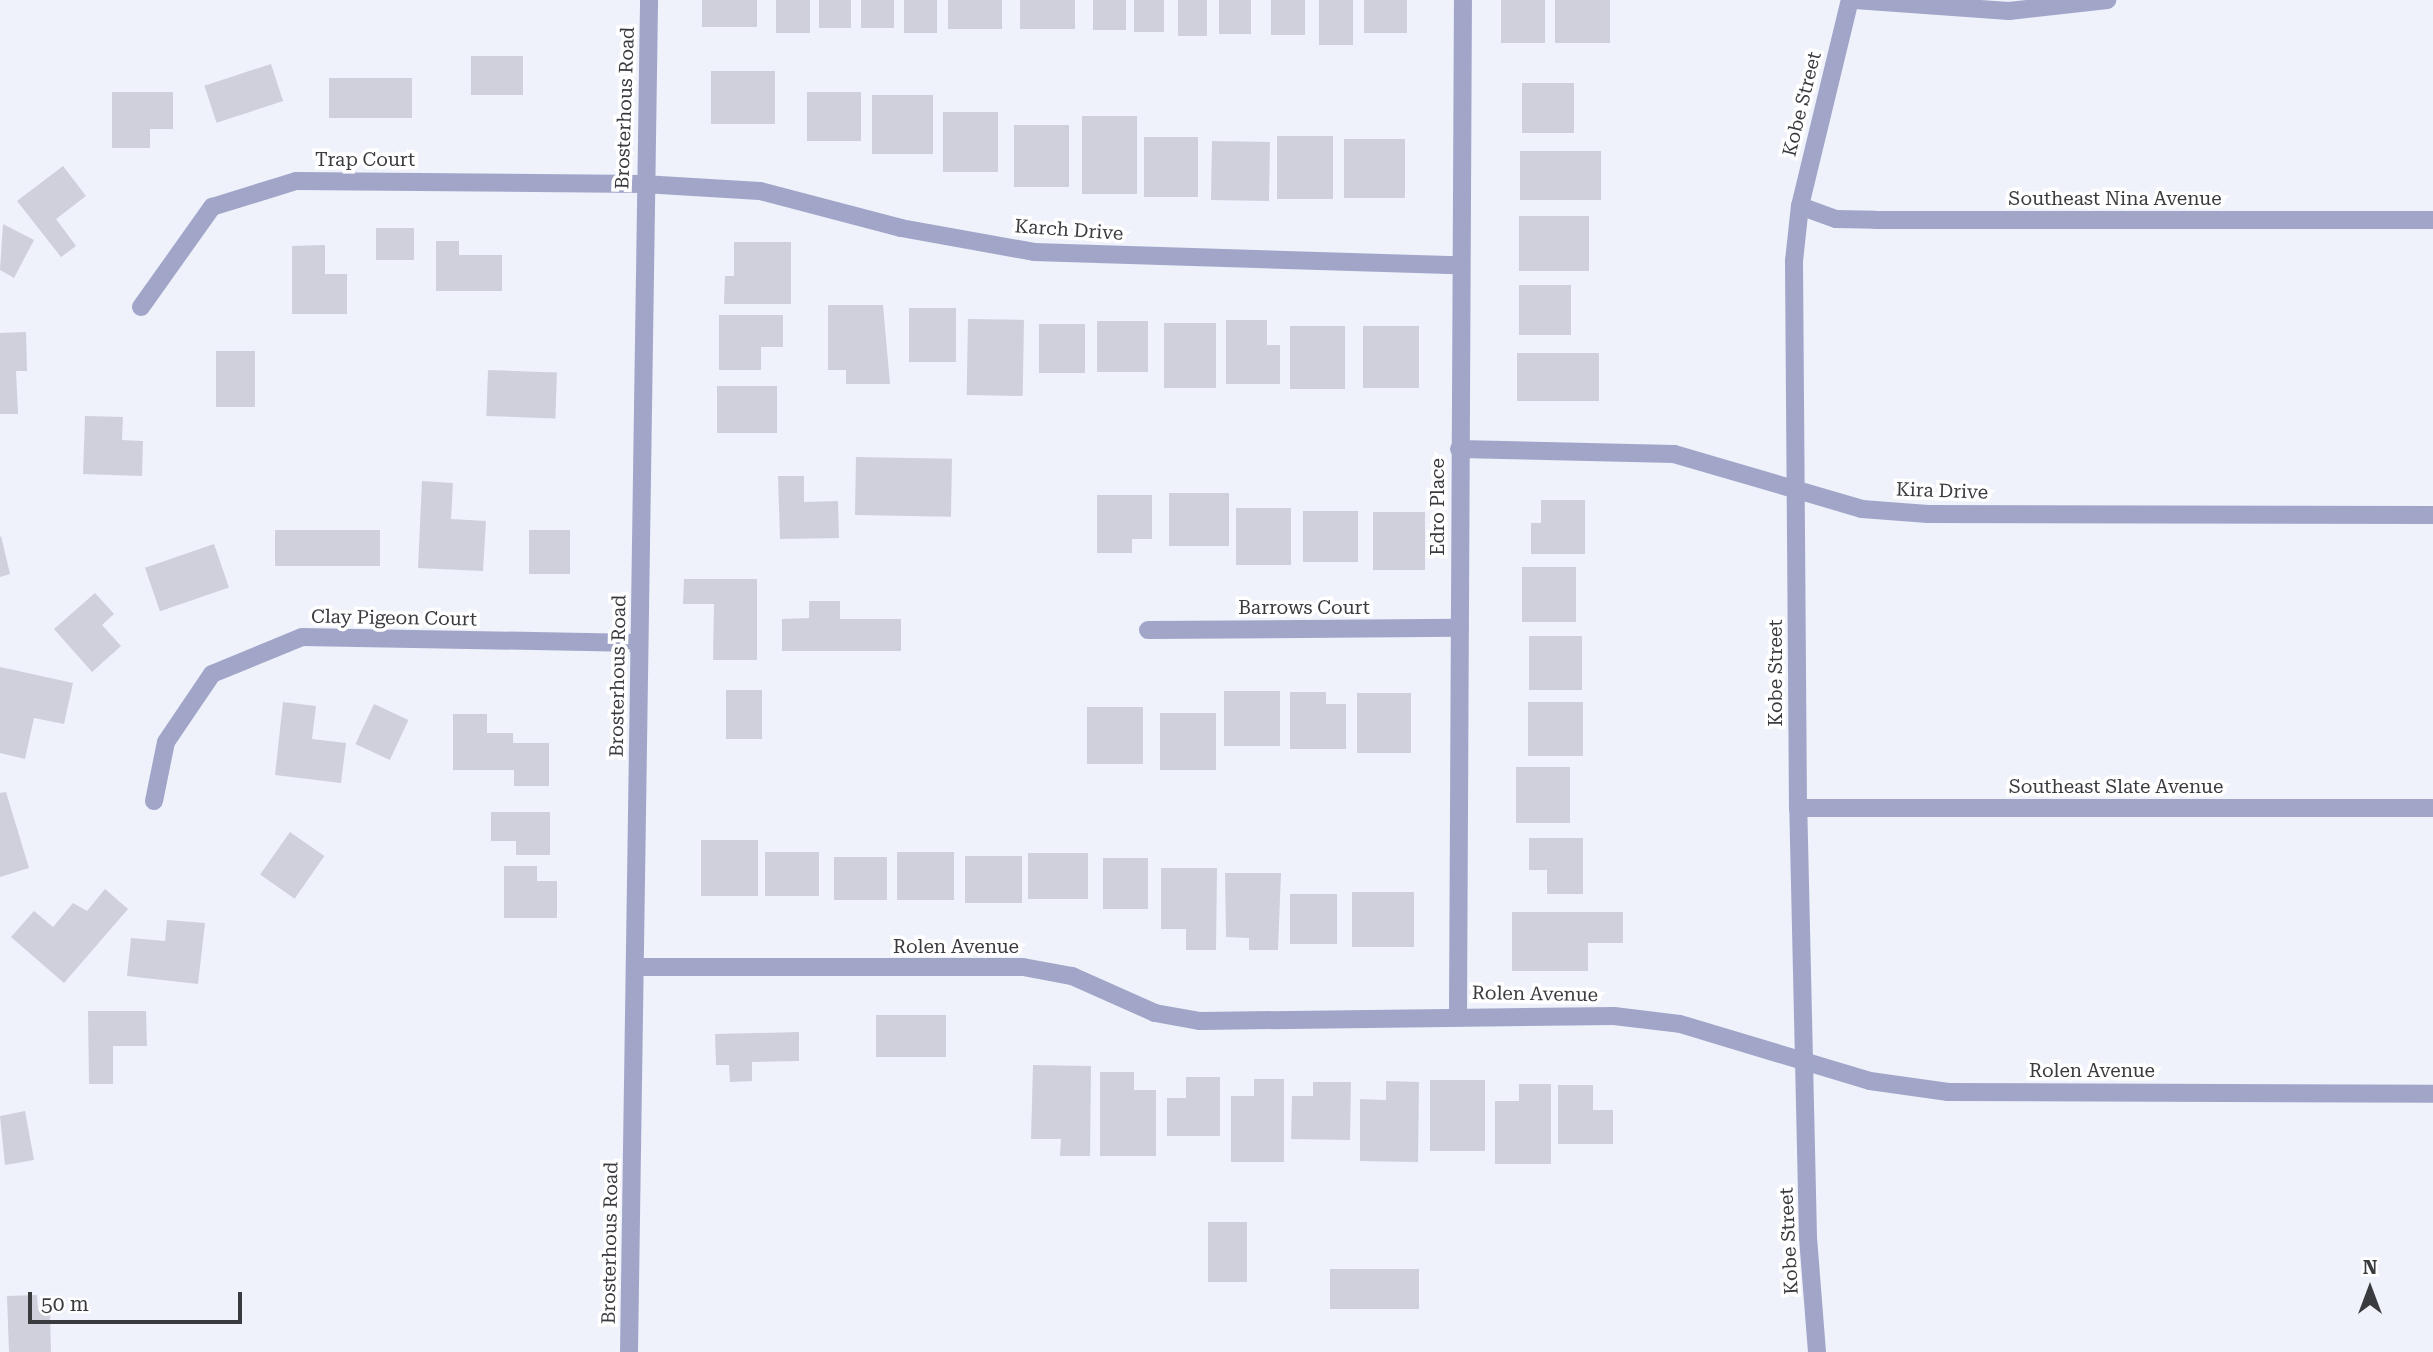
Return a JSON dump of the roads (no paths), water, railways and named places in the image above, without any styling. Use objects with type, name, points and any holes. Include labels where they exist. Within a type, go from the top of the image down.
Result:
[{"type":"street","name":"Brosterhous Road","points":[[629,1352],[636,967],[643,184],[649,0]]},
{"type":"street","name":"Edro Place","points":[[1458,1014],[1460,628],[1457,265],[1463,0]]},
{"type":"street","points":[[1852,0],[2009,11],[2107,0]]},
{"type":"street","name":"Kobe Street","points":[[1817,1352],[1804,1062],[1798,808],[1796,489],[1800,206],[1852,0]]},
{"type":"street","name":"Trap Court","points":[[141,307],[212,207],[296,181],[643,184]]},
{"type":"street","name":"Karch Drive","points":[[643,184],[760,191],[901,228],[1034,253],[1457,265]]},
{"type":"street","name":"Southeast Nina Avenue","points":[[1800,206],[1836,219],[1875,220],[2433,220]]},
{"type":"street","name":"Kira Drive","points":[[1459,449],[1674,454],[1862,509],[1928,514],[2433,515]]},
{"type":"street","name":"Barrows Court","points":[[1148,630],[1460,628]]},
{"type":"street","name":"Clay Pigeon Court","points":[[154,801],[166,742],[212,674],[302,638],[639,643]]},
{"type":"street","name":"Southeast Slate Avenue","points":[[1798,808],[2433,808]]},
{"type":"street","name":"Rolen Avenue","points":[[636,967],[1024,967],[1072,976],[1155,1013],[1200,1021],[1458,1014],[1614,1016],[1680,1024],[1870,1081],[1948,1092],[2433,1094]]}]
